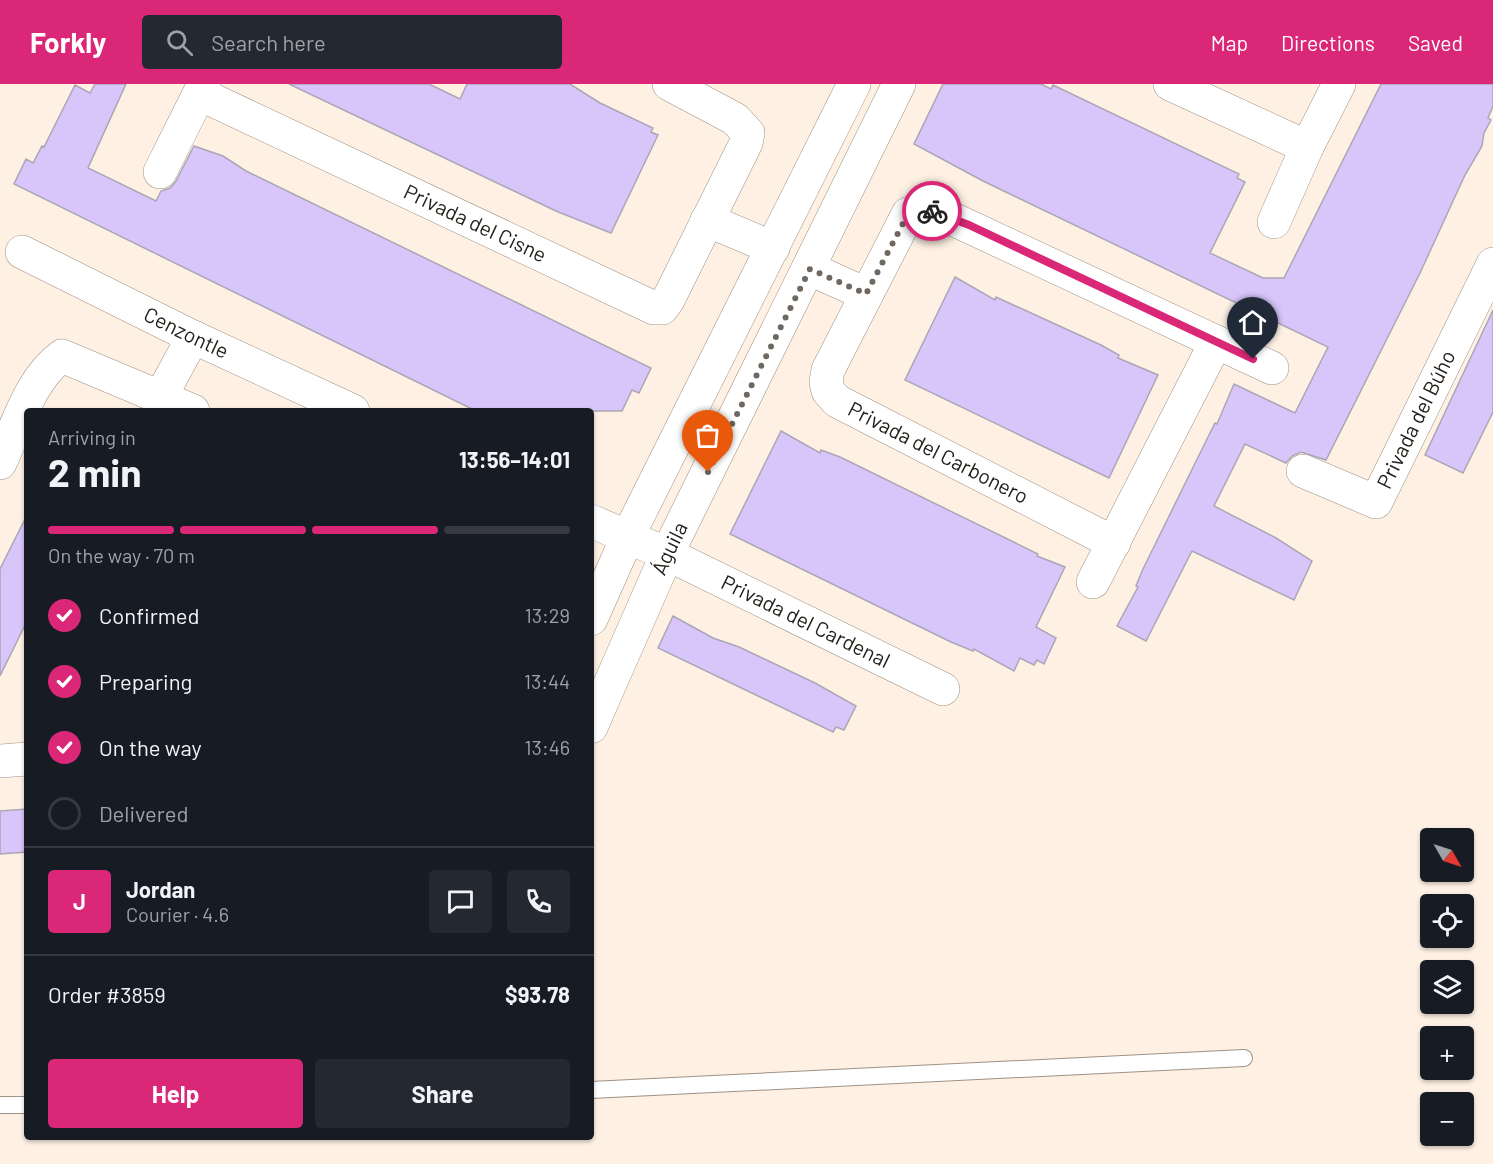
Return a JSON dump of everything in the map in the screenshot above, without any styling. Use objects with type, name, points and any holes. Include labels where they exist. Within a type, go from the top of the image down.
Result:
[{"type":"street","name":"Privada del Cisne","points":[[160,172],[202,89],[654,308],[662,308],[668,300],[748,133],[735,119],[669,84]]},
{"type":"street","name":"Águila","points":[[594,612],[627,538],[854,84]]},
{"type":"street","name":"Águila","points":[[594,720],[667,554],[810,269],[899,84]]},
{"type":"street","points":[[1170,84],[1307,147]]},
{"type":"street","points":[[1274,222],[1307,147],[1339,84]]},
{"type":"street","name":"Privada del Carbonero","points":[[1114,543],[837,401],[828,392],[826,381],[828,370],[908,214],[919,209],[930,210],[969,225],[1272,368]]},
{"type":"street","points":[[707,220],[773,248]]},
{"type":"street","name":"Cenzontle","points":[[22,252],[193,337],[347,408]]},
{"type":"street","name":"Privada del Búho","points":[[1303,471],[1377,502],[1493,264]]},
{"type":"street","points":[[810,269],[866,294]]},
{"type":"street","points":[[161,396],[193,337]]},
{"type":"street","points":[[1093,582],[1216,342]]},
{"type":"street","points":[[26,408],[39,380],[50,365],[62,356],[187,408]]},
{"type":"street","points":[[0,463],[24,412]]},
{"type":"street","points":[[594,522],[667,554]]},
{"type":"street","name":"Privada del Cardenal","points":[[667,554],[943,689]]},
{"type":"street","points":[[0,761],[24,759]]},
{"type":"lane","points":[[594,1090],[1244,1058]]},
{"type":"lane","points":[[0,1105],[24,1105]]},
{"type":"building","points":[[95,84],[126,84],[88,168],[156,201],[161,191],[170,188],[176,181],[194,146],[223,156],[246,171],[651,368],[639,393],[632,390],[622,411],[594,411],[594,408],[470,408],[14,184],[26,159],[33,163],[42,146],[44,147],[75,85],[90,93]]},
{"type":"building","points":[[289,84],[429,84],[460,99],[467,84],[570,84],[600,103],[653,128],[651,132],[658,135],[611,233],[556,211]]},
{"type":"building","points":[[943,84],[1041,84],[1051,89],[1053,85],[1239,174],[1237,178],[1245,182],[1210,253],[1263,278],[1284,278],[1381,84],[1493,84],[1493,106],[1488,118],[1491,120],[1484,133],[1482,146],[1465,175],[1420,273],[1326,460],[1301,452],[1292,456],[1286,463],[1245,444],[1214,506],[1276,538],[1312,561],[1294,600],[1192,551],[1146,641],[1117,626],[1138,587],[1136,586],[1143,569],[1207,439],[1215,423],[1217,424],[1234,384],[1295,413],[1328,347],[983,181],[914,144]]},
{"type":"building","points":[[955,277],[995,300],[996,297],[1101,345],[1119,355],[1118,358],[1158,375],[1109,478],[905,380]]},
{"type":"building","points":[[1493,310],[1493,412],[1463,473],[1425,455]]},
{"type":"building","points":[[781,431],[820,453],[821,450],[840,457],[1038,554],[1037,556],[1065,567],[1036,627],[1056,638],[1044,664],[1037,660],[1034,665],[1020,658],[1014,671],[974,649],[973,651],[951,642],[730,534]]},
{"type":"building","points":[[24,521],[24,627],[0,676],[0,569]]},
{"type":"building","points":[[673,616],[713,638],[739,647],[815,683],[856,706],[844,730],[836,727],[833,732],[658,648]]},
{"type":"building","points":[[24,809],[24,852],[0,854],[0,811]]},
{"type":"way so far","points":[[708,472],[810,269],[866,294],[908,214],[919,209],[932,211]]},
{"type":"route","points":[[932,211],[969,225],[1253,359]]}]
